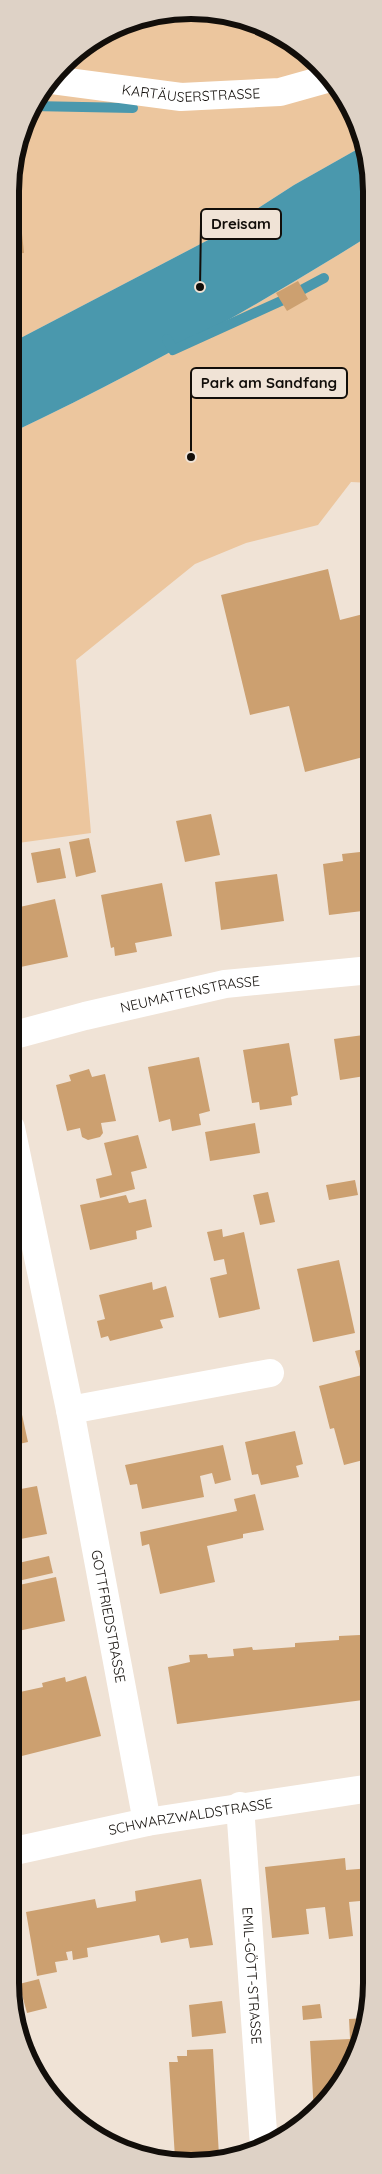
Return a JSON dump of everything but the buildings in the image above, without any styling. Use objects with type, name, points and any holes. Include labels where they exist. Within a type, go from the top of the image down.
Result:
[{"type":"street","name":"KARTÄUSERSTRASSE","points":[[59,81],[181,97],[280,92],[323,80]]},
{"type":"street","name":"NEUMATTENSTRASSE","points":[[19,1034],[85,1016],[225,984],[363,971]]},
{"type":"street","name":"GOTTFRIEDSTRASSE","points":[[19,1166],[70,1410],[147,1822]]},
{"type":"street","points":[[70,1410],[270,1373]]},
{"type":"street","name":"SCHWARZWALDSTRASSE","points":[[19,1850],[147,1822],[240,1806],[363,1789]]},
{"type":"street","name":"EMIL-GÖTT-STRASSE","points":[[240,1806],[263,2139]]},
{"type":"shaded area","points":[[191,19],[213,20],[246,28],[277,42],[296,54],[313,69],[334,95],[350,125],[358,149],[294,185],[210,239],[19,339],[19,180],[25,146],[32,125],[54,86],[77,61],[95,48],[125,32],[169,20]]},
{"type":"shaded area","points":[[363,240],[363,483],[351,482],[318,525],[246,543],[195,564],[76,660],[91,833],[19,843],[19,429],[195,339]]},
{"type":"water","points":[[358,149],[363,180],[363,240],[284,288],[194,339],[19,429],[19,339],[210,239],[294,185]]},
{"type":"waterway","points":[[41,106],[133,108]]},
{"type":"waterway","points":[[167,339],[173,350],[281,301],[324,278]]},
{"type":"place","name":"Dreisam","points":[[200,287]]},
{"type":"place","name":"Park am Sandfang","points":[[191,457]]}]
